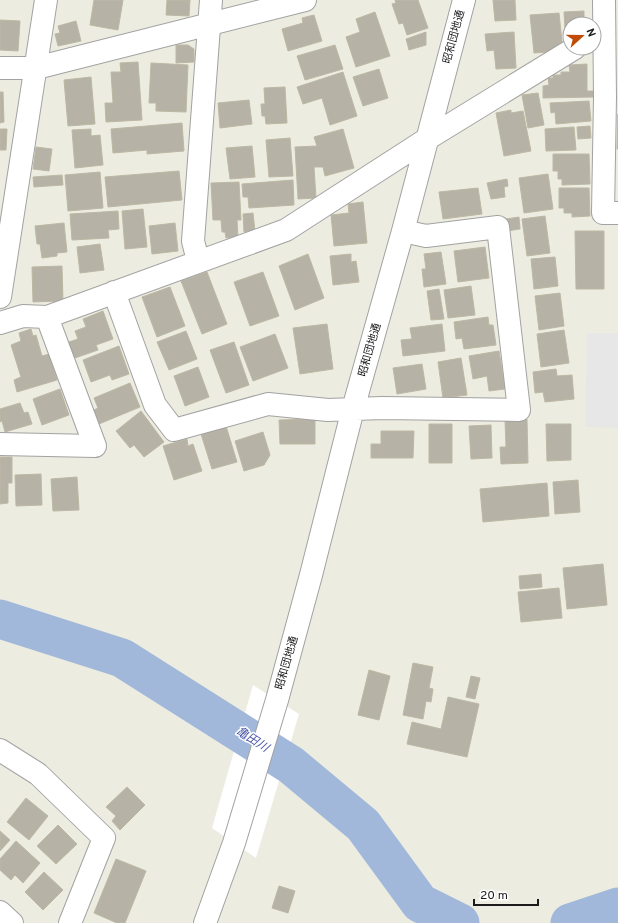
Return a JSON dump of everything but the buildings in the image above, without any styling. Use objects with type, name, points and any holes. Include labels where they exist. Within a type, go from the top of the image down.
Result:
[{"type":"street","points":[[0,297],[6,220],[36,68],[46,0]]},
{"type":"street","points":[[198,261],[193,241],[211,0]]},
{"type":"street","points":[[0,68],[36,68],[305,0]]},
{"type":"street","name":"昭和団地通","points":[[205,923],[234,843],[277,700],[311,575],[353,409],[403,231],[464,0]]},
{"type":"street","points":[[604,0],[612,97],[603,214],[618,214]]},
{"type":"street","points":[[1,320],[23,316],[46,318],[286,230],[427,139],[562,56]]},
{"type":"street","points":[[114,292],[155,405],[174,430],[268,404],[328,410],[519,410],[498,227],[426,236],[403,231]]},
{"type":"street","points":[[0,444],[95,446],[46,318]]},
{"type":"street","points":[[0,750],[38,774],[104,838],[70,923]]},
{"type":"street","points":[[0,912],[12,923]]},
{"type":"shaded area","points":[[587,333],[618,333],[618,428],[585,427]]},
{"type":"pier","points":[[253,685],[299,714],[256,858],[212,828]]},
{"type":"waterway","name":"亀田川","points":[[0,619],[122,658],[291,765],[363,825],[420,903],[460,923]]},
{"type":"waterway","name":"亀田川","points":[[570,923],[618,907]]}]
